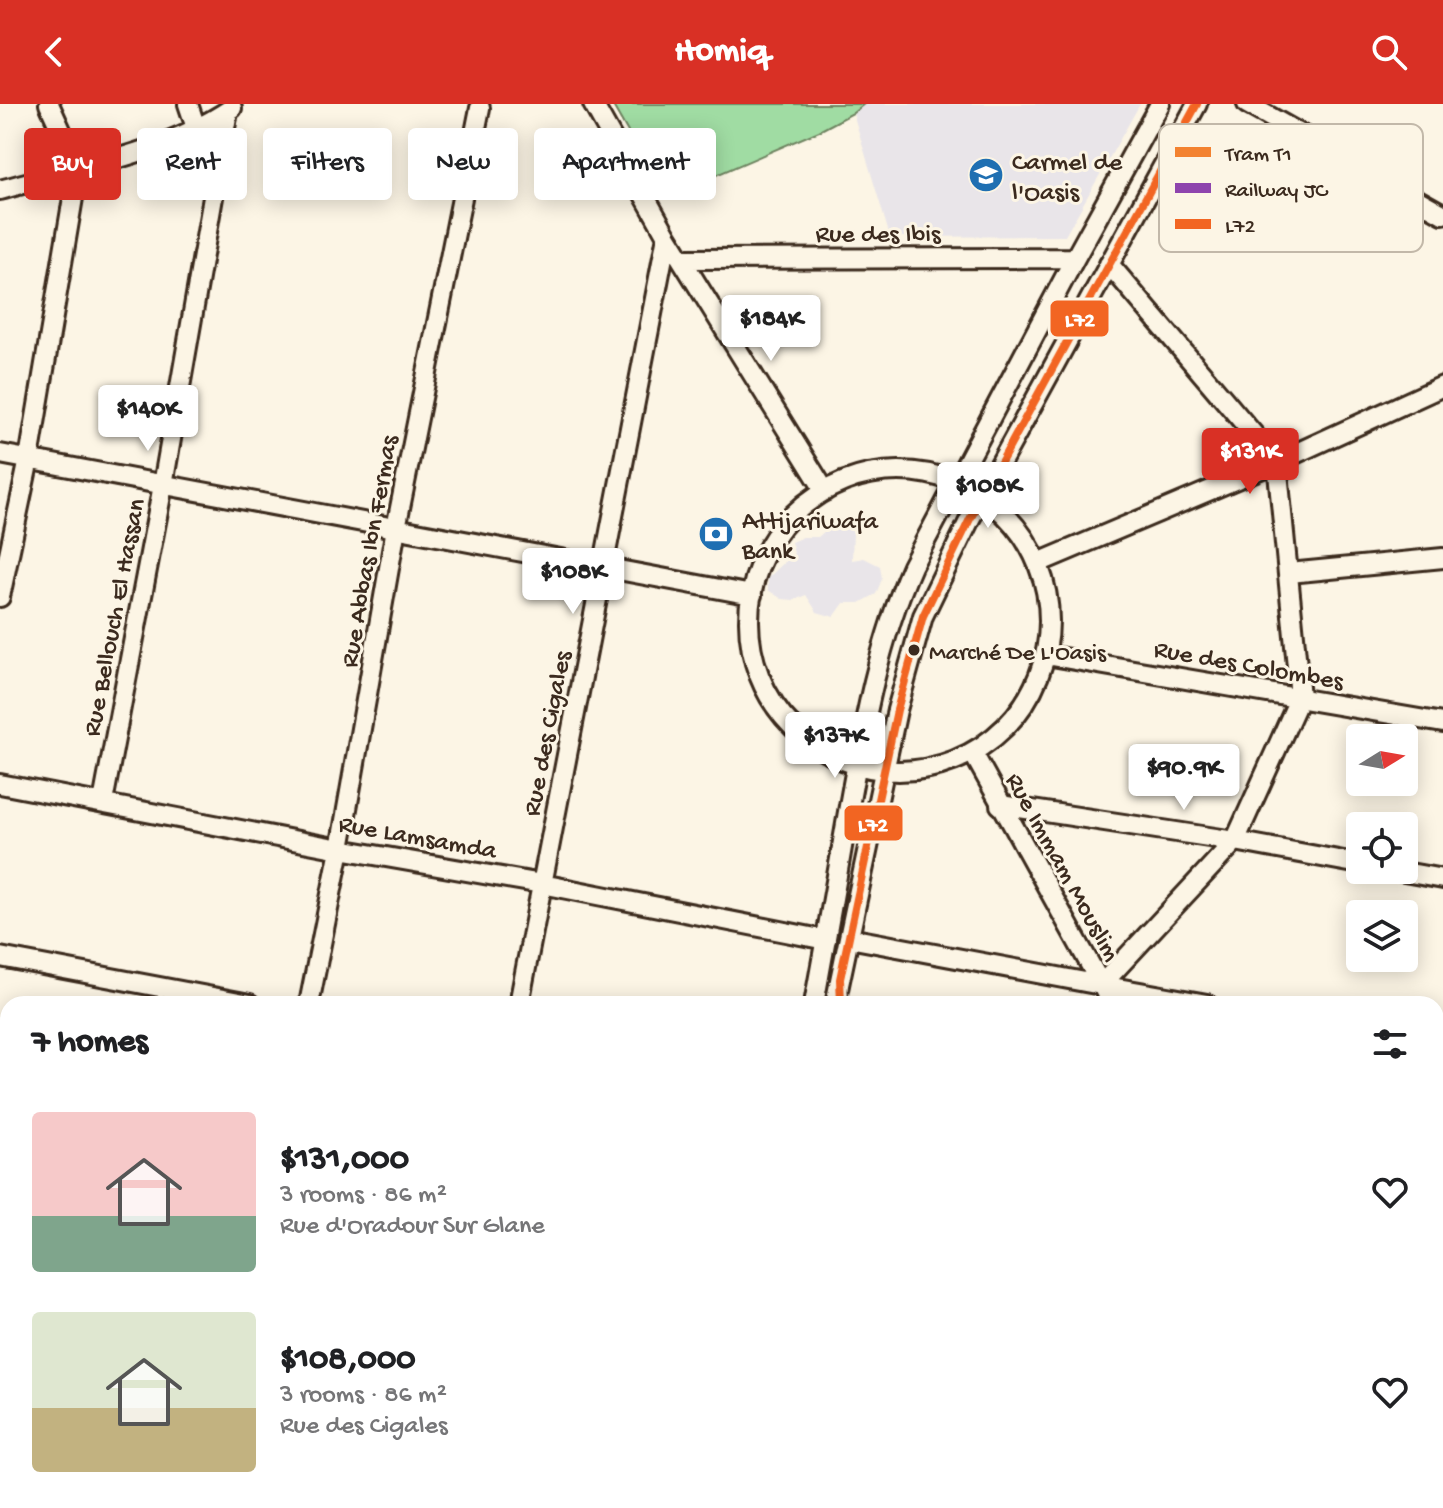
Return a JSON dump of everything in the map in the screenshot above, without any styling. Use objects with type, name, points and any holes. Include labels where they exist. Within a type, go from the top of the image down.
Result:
[{"type":"street","points":[[49,104],[60,128]]},
{"type":"street","points":[[188,104],[196,128]]},
{"type":"street","points":[[593,104],[667,236],[825,491]]},
{"type":"street","points":[[815,996],[856,766],[880,651],[895,604],[912,566],[1075,258],[1160,104]]},
{"type":"street","points":[[1186,124],[1197,104]]},
{"type":"street","points":[[1247,104],[1283,124]]},
{"type":"street","points":[[202,128],[233,107]]},
{"type":"street","name":"Rue Bellouch El Hassan","points":[[103,802],[233,107]]},
{"type":"street","name":"Rue Abbas Ibn Fermas","points":[[311,996],[340,849],[396,528],[480,108]]},
{"type":"street","points":[[839,996],[909,658],[923,616],[939,579],[1159,173]]},
{"type":"street","points":[[0,190],[24,183]]},
{"type":"street","points":[[0,597],[29,459],[73,200]]},
{"type":"street","points":[[1423,203],[1443,214]]},
{"type":"street","name":"Rue des Cigales","points":[[521,996],[667,236]]},
{"type":"street","name":"Rue des Ibis","points":[[681,259],[1075,258]]},
{"type":"street","points":[[1101,985],[1235,841],[1300,697],[1277,462],[1109,264]]},
{"type":"street","points":[[1038,563],[1195,494],[1277,462],[1443,386]]},
{"type":"street","points":[[0,454],[752,595]]},
{"type":"street","points":[[884,471],[934,475],[958,483],[984,496],[1016,527],[1038,563],[1047,593],[1049,614],[1046,655],[1037,683],[1017,715],[973,753],[927,770],[884,771],[856,766],[813,745],[797,732],[772,700],[755,663],[751,643],[749,623],[757,574],[773,539],[799,509],[825,491],[859,476],[884,471]]},
{"type":"street","points":[[1289,573],[1443,558]]},
{"type":"street","name":"Rue des Colombes","points":[[1046,655],[1443,723]]},
{"type":"street","name":"Rue Immam Mouslim","points":[[973,753],[1107,996]]},
{"type":"street","name":"Rue Lamsamda","points":[[0,784],[826,940]]},
{"type":"street","points":[[1000,805],[1346,861]]},
{"type":"street","points":[[1418,874],[1443,879]]},
{"type":"street","points":[[849,938],[1162,996]]},
{"type":"street","points":[[0,957],[207,996]]},
{"type":"shaded area","name":"Carmel de l'Oasis","points":[[864,104],[1140,104],[1065,236],[890,237],[853,113]]},
{"type":"shaded area","name":"Marché De L'Oasis","points":[[838,520],[853,532],[852,560],[864,558],[880,566],[882,579],[876,594],[860,603],[844,603],[834,617],[817,612],[806,595],[794,600],[782,599],[768,590],[768,578],[794,553],[791,542],[803,537],[818,537]]},
{"type":"green space","points":[[612,104],[864,104],[819,131],[716,175],[716,128],[626,128]]},
{"type":"transit line","name":"L72","points":[[1186,124],[1197,104]]},
{"type":"transit line","name":"L72","points":[[841,996],[840,979],[897,710],[923,616],[970,519],[1159,173]]},
{"type":"place","name":"Carmel de l'Oasis","points":[[986,175]]},
{"type":"place","name":"Attijariwafa Bank","points":[[716,534]]},
{"type":"place","name":"Marché De L'Oasis","points":[[914,650]]}]
